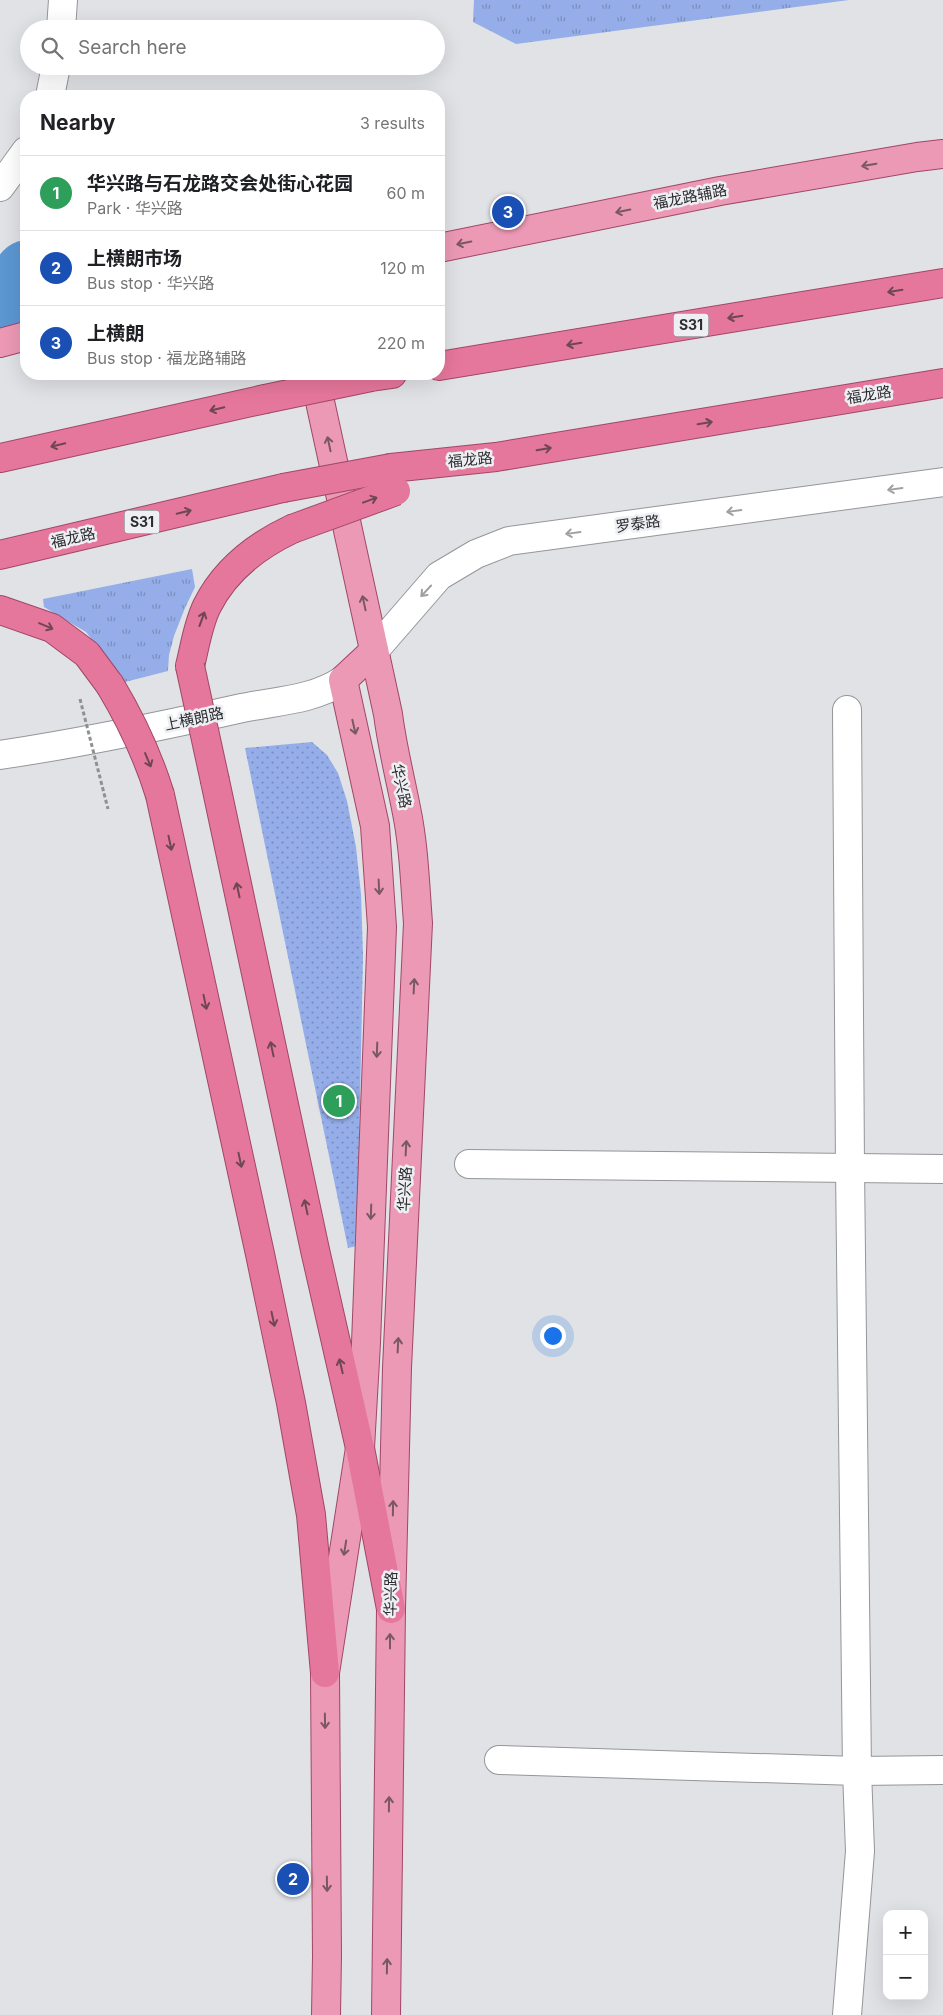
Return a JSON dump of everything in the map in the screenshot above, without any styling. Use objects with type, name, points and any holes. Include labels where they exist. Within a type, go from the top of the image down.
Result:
[{"type":"highway","name":"S31","points":[[445,365],[943,283]]},
{"type":"highway","points":[[0,458],[358,380]]},
{"type":"highway","name":"福龙路","points":[[0,555],[283,488],[393,479],[496,457],[943,383]]},
{"type":"highway","points":[[391,1609],[360,1448],[315,1250],[190,666],[199,627],[206,607],[217,588],[248,555],[268,540],[393,479]]},
{"type":"highway","points":[[0,610],[52,628],[87,654],[110,685],[127,713],[139,738],[160,795],[291,1403],[311,1515],[325,1673]]},
{"type":"main road","name":"福龙路辅路","points":[[445,247],[720,191],[943,154]]},
{"type":"main road","points":[[0,343],[20,338]]},
{"type":"main road","name":"华兴路","points":[[315,380],[407,810],[415,875],[418,922],[397,1358],[391,1609],[386,2015]]},
{"type":"main road","name":"上横朗路","points":[[343,680],[374,651]]},
{"type":"main road","points":[[326,2015],[325,1673],[360,1448],[366,1343],[382,927],[375,826],[343,680]]},
{"type":"street","points":[[62,20],[63,0]]},
{"type":"street","points":[[51,90],[54,75]]},
{"type":"street","points":[[0,187],[20,159]]},
{"type":"street","name":"罗泰路","points":[[374,651],[439,576],[476,554],[509,541],[943,482]]},
{"type":"street","name":"上横朗路","points":[[0,755],[71,744],[313,695],[329,689],[343,680]]},
{"type":"street","points":[[847,710],[850,1168],[857,1771],[860,1851],[847,2015]]},
{"type":"street","points":[[469,1164],[943,1169]]},
{"type":"street","points":[[499,1760],[857,1771],[943,1770]]},
{"type":"path","points":[[78,694],[108,809]]},
{"type":"green space","points":[[474,0],[849,0],[516,44],[473,22]]},
{"type":"green space","points":[[192,569],[195,587],[174,636],[169,655],[168,671],[125,682],[86,632],[44,607],[43,599]]},
{"type":"green space","points":[[312,742],[327,755],[338,773],[347,801],[356,847],[361,894],[363,956],[357,1246],[348,1248],[245,748]]},
{"type":"waterway","points":[[0,309],[20,278]]},
{"type":"place","name":"上横朗","points":[[508,212]]},
{"type":"place","name":"华兴路与石龙路交会处街心花园","points":[[339,1101]]},
{"type":"place","name":"上横朗市场","points":[[293,1879]]}]
